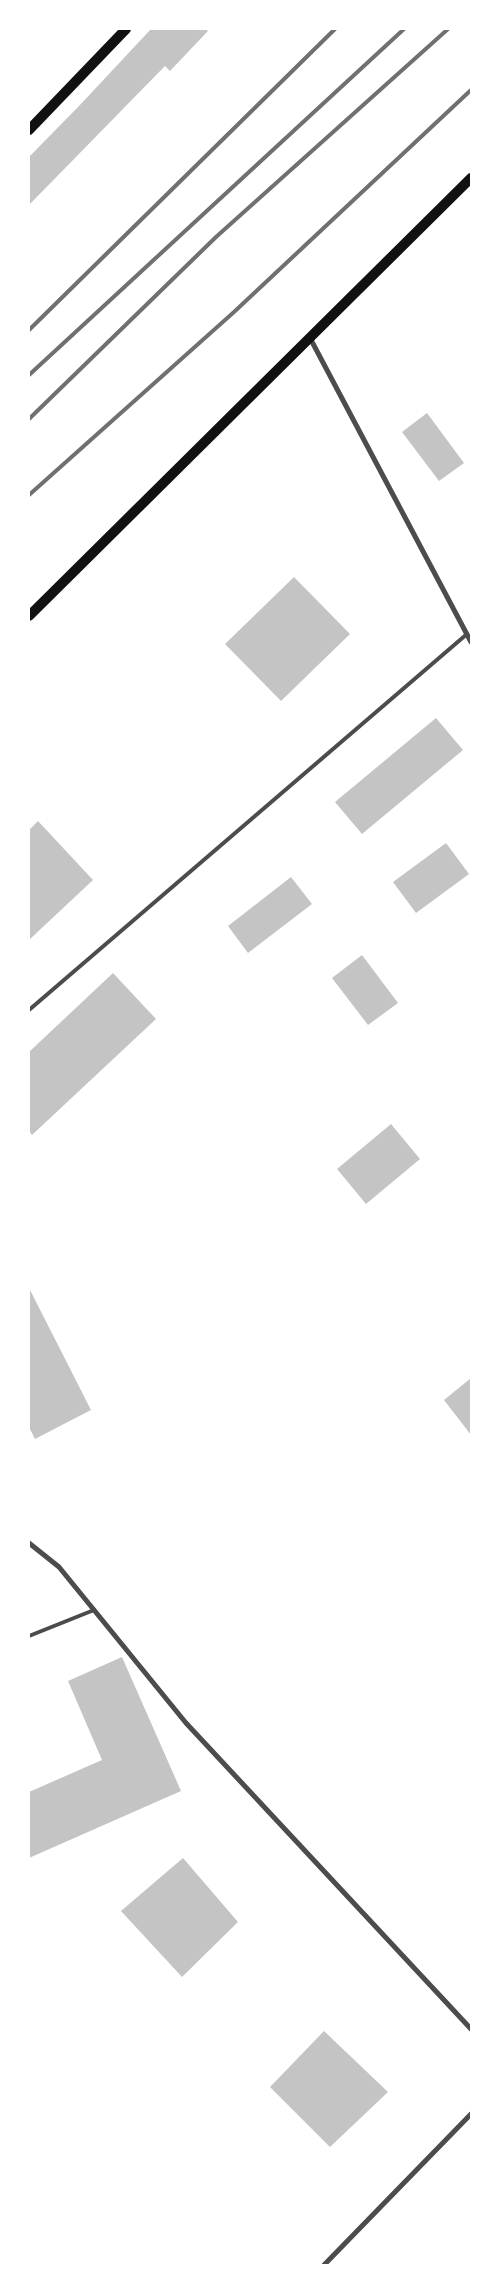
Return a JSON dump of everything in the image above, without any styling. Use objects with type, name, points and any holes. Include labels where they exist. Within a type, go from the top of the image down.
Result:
[{"type":"main road","points":[[29,130],[126,29]]},
{"type":"main road","points":[[29,616],[471,178]]},
{"type":"street","points":[[310,337],[471,642]]},
{"type":"street","points":[[29,1543],[59,1567],[186,1723],[471,2029]]},
{"type":"street","points":[[324,2265],[471,2114]]},
{"type":"lane","points":[[29,1010],[467,634]]},
{"type":"lane","points":[[29,1636],[94,1610]]},
{"type":"building","points":[[151,29],[205,29],[208,31],[170,71],[165,66],[29,205],[29,157]]},
{"type":"building","points":[[427,413],[464,463],[439,481],[402,432]]},
{"type":"building","points":[[294,577],[350,634],[281,701],[225,644]]},
{"type":"building","points":[[436,718],[463,750],[362,834],[335,802]]},
{"type":"building","points":[[38,821],[93,880],[29,940],[29,830]]},
{"type":"building","points":[[446,843],[469,874],[416,913],[393,882]]},
{"type":"building","points":[[291,877],[312,904],[248,953],[228,926]]},
{"type":"building","points":[[362,955],[398,1003],[368,1025],[332,978]]},
{"type":"building","points":[[113,973],[156,1019],[32,1135],[29,1131],[29,1052]]},
{"type":"building","points":[[391,1124],[420,1159],[366,1204],[337,1169]]},
{"type":"building","points":[[29,1288],[91,1410],[35,1439],[29,1427]]},
{"type":"building","points":[[471,1378],[471,1435],[444,1400]]},
{"type":"building","points":[[122,1657],[181,1791],[29,1858],[29,1792],[102,1760],[68,1681]]},
{"type":"building","points":[[183,1858],[238,1922],[182,1977],[121,1911]]},
{"type":"building","points":[[324,2031],[388,2092],[330,2147],[270,2087]]},
{"type":"railway","points":[[29,330],[335,29]]},
{"type":"railway","points":[[29,375],[404,29]]},
{"type":"railway","points":[[29,419],[216,237],[448,29]]},
{"type":"railway","points":[[29,495],[234,312],[471,90]]}]
